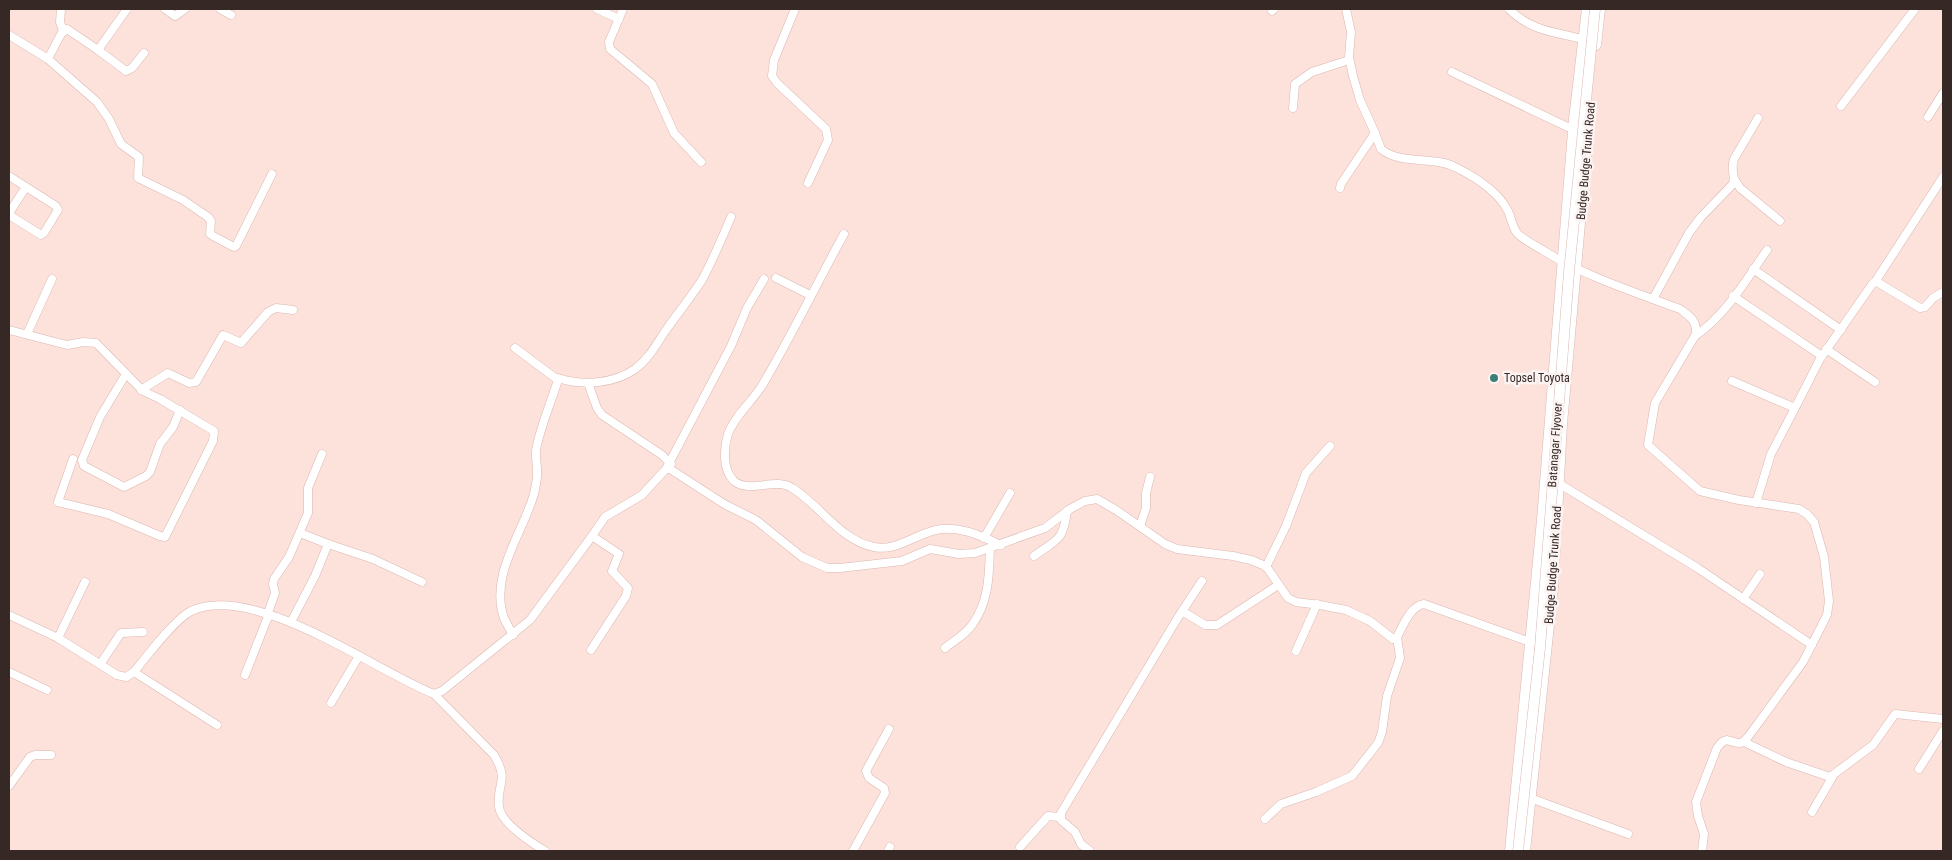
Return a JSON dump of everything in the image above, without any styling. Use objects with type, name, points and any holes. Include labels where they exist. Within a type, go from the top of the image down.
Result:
[{"type":"street","points":[[48,59],[63,31],[60,22],[61,9]]},
{"type":"street","points":[[98,50],[128,9]]},
{"type":"street","points":[[165,9],[176,16],[184,9]]},
{"type":"street","points":[[220,9],[231,15]]},
{"type":"street","points":[[597,9],[619,19]]},
{"type":"street","points":[[624,9],[609,42],[610,49],[652,84],[674,133],[701,162]]},
{"type":"street","points":[[795,9],[774,60],[772,76],[826,129],[828,135],[825,147],[808,184]]},
{"type":"street","points":[[1346,9],[1352,40],[1349,60],[1360,100],[1376,133],[1378,144],[1384,151],[1408,159],[1452,165],[1484,184],[1498,197],[1507,209],[1516,232],[1562,262],[1576,270],[1680,310],[1694,320],[1696,326],[1695,336],[1655,403],[1648,444],[1700,491],[1711,495],[1799,509],[1808,514],[1814,522],[1824,557],[1828,601],[1826,615],[1803,662],[1744,742],[1738,744],[1727,740],[1722,742],[1717,748],[1696,802],[1704,834],[1702,851]]},
{"type":"street","points":[[1509,9],[1524,22],[1540,29],[1583,39]]},
{"type":"street","name":"Budge Budge Trunk Road","points":[[1510,851],[1574,130],[1587,9]]},
{"type":"street","name":"Batanagar Flyover","points":[[1518,851],[1540,648],[1568,292],[1595,9]]},
{"type":"street","name":"Budge Budge Trunk Road","points":[[1525,851],[1552,587],[1558,482],[1600,9]]},
{"type":"street","points":[[1842,106],[1915,9]]},
{"type":"street","points":[[63,31],[70,30],[126,71],[132,68],[144,53]]},
{"type":"street","points":[[9,34],[65,72],[104,111],[121,144],[139,158],[138,178],[183,200],[208,217],[211,221],[210,234],[212,236],[234,247],[237,245],[272,174]]},
{"type":"street","points":[[1293,108],[1295,84],[1312,72],[1349,60]]},
{"type":"street","points":[[1452,72],[1574,130]]},
{"type":"street","points":[[1928,117],[1943,93]]},
{"type":"street","points":[[1758,118],[1731,166],[1735,180],[1740,188],[1780,221]]},
{"type":"street","points":[[1340,188],[1376,133]]},
{"type":"street","points":[[9,176],[26,187],[58,208],[44,233],[38,234],[9,214],[26,187]]},
{"type":"street","points":[[1756,503],[1771,454],[1824,352],[1875,282],[1943,178]]},
{"type":"street","points":[[1652,299],[1689,233],[1735,180]]},
{"type":"street","points":[[515,348],[558,378],[575,383],[615,378],[637,368],[648,356],[701,281],[712,262],[731,217]]},
{"type":"street","points":[[844,234],[764,383],[730,431],[725,455],[730,476],[734,481],[746,487],[783,484],[790,486],[851,537],[872,547],[898,544],[936,530],[957,530],[1001,545]]},
{"type":"street","points":[[1695,336],[1706,329],[1722,313],[1767,250]]},
{"type":"street","points":[[1753,270],[1841,330]]},
{"type":"street","points":[[776,278],[810,295]]},
{"type":"street","points":[[27,334],[52,279]]},
{"type":"street","points":[[434,694],[442,691],[530,620],[605,517],[638,498],[666,469],[732,346],[747,308],[764,279]]},
{"type":"street","points":[[1875,282],[1920,308],[1925,308],[1933,298],[1943,292]]},
{"type":"street","points":[[1733,296],[1876,382]]},
{"type":"street","points":[[142,390],[168,373],[188,382],[196,382],[223,335],[241,343],[268,312],[276,308],[293,310]]},
{"type":"street","points":[[9,330],[67,346],[83,342],[96,343],[142,390],[211,428],[215,436],[165,537],[108,514],[58,502],[73,460]]},
{"type":"street","points":[[126,374],[100,417],[82,460],[84,466],[124,487],[146,476],[150,472],[160,444],[173,427],[180,410]]},
{"type":"street","points":[[513,635],[504,618],[501,604],[502,582],[505,566],[522,529],[534,494],[537,475],[536,446],[558,378]]},
{"type":"street","points":[[1732,381],[1796,408]]},
{"type":"street","points":[[588,382],[597,408],[602,415],[670,461],[674,472]]},
{"type":"street","points":[[1266,567],[1286,526],[1306,473],[1330,446]]},
{"type":"street","points":[[245,675],[275,593],[272,584],[289,556],[309,509],[308,488],[322,454]]},
{"type":"street","points":[[666,469],[674,472],[724,504],[756,520],[802,557],[827,568],[902,561],[930,549],[959,554],[975,553],[1045,528],[1085,501],[1097,499],[1165,544],[1177,549],[1251,560],[1266,567],[1288,598],[1296,602],[1346,610],[1370,621],[1389,637],[1394,639],[1397,637]]},
{"type":"street","points":[[1140,526],[1146,508],[1146,493],[1150,477]]},
{"type":"street","points":[[1558,482],[1696,567],[1812,645]]},
{"type":"street","points":[[984,538],[1010,493]]},
{"type":"street","points":[[1034,556],[1061,537],[1065,529],[1067,512]]},
{"type":"street","points":[[300,533],[373,559],[422,582]]},
{"type":"street","points":[[591,650],[626,596],[628,588],[612,571],[619,554],[592,536]]},
{"type":"street","points":[[291,622],[315,576],[328,544]]},
{"type":"street","points":[[945,648],[972,625],[984,605],[988,589],[990,548]]},
{"type":"street","points":[[1743,599],[1760,574]]},
{"type":"street","points":[[1059,817],[1182,611],[1202,581]]},
{"type":"street","points":[[58,638],[85,582]]},
{"type":"street","points":[[1182,611],[1205,625],[1217,625],[1278,585]]},
{"type":"street","points":[[1296,651],[1317,604]]},
{"type":"street","points":[[1265,819],[1281,804],[1316,792],[1352,776],[1378,743],[1382,732],[1387,696],[1400,658],[1397,637],[1411,611],[1419,605],[1424,604],[1530,642]]},
{"type":"street","points":[[9,615],[58,638],[101,663],[117,675],[126,677],[134,672],[175,624],[189,612],[214,605],[235,606],[268,613],[291,622],[434,694],[494,755],[501,767],[503,779],[499,808],[506,822],[545,851]]},
{"type":"street","points":[[101,663],[121,633],[143,632]]},
{"type":"street","points":[[331,703],[359,656]]},
{"type":"street","points":[[9,672],[47,690]]},
{"type":"street","points":[[134,672],[218,725]]},
{"type":"street","points":[[1812,812],[1834,776],[1873,745],[1895,714],[1943,719]]},
{"type":"street","points":[[853,851],[885,793],[884,788],[869,778],[866,772],[888,729]]},
{"type":"street","points":[[1919,769],[1943,731]]},
{"type":"street","points":[[1744,742],[1813,773],[1826,777],[1834,776]]},
{"type":"street","points":[[9,786],[30,757],[35,755],[51,755]]},
{"type":"street","points":[[9,770],[17,773]]},
{"type":"street","points":[[1530,798],[1628,834]]},
{"type":"street","points":[[1024,850],[1048,816],[1059,817],[1075,832],[1080,844],[1090,851]]},
{"type":"place","name":"Topsel Toyota","points":[[1494,378]]}]
